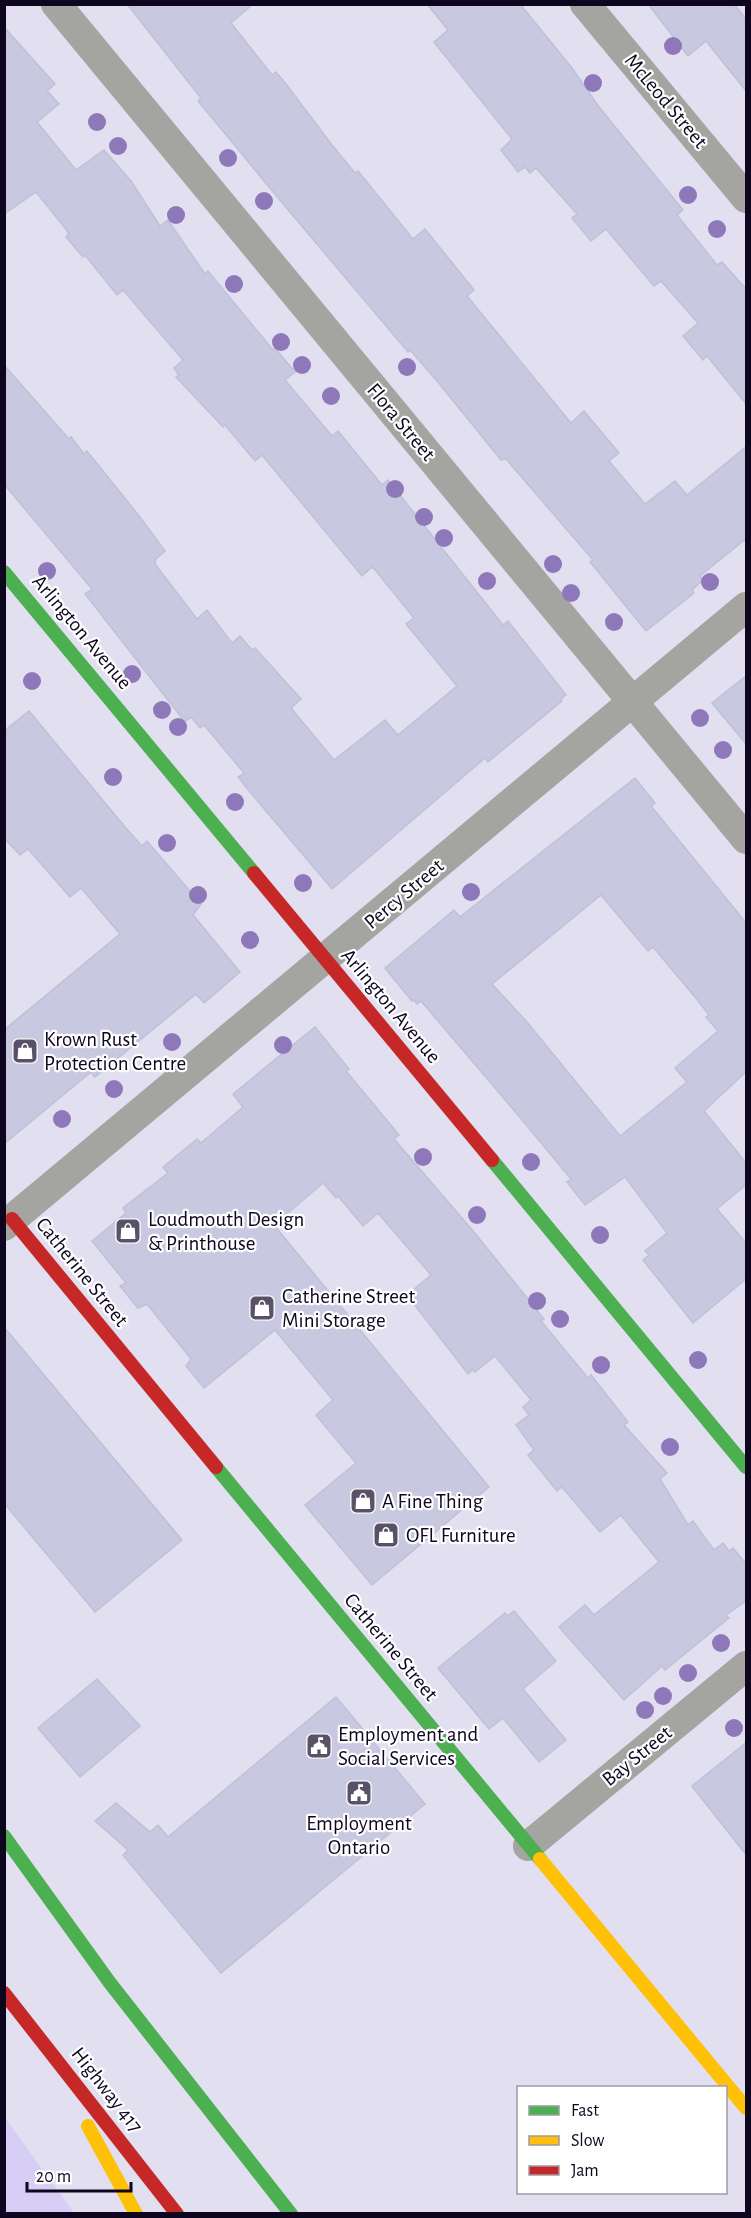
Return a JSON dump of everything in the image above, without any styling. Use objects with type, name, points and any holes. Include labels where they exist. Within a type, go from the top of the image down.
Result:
[{"type":"main road","name":"Arlington Avenue","points":[[4,572],[747,1467]]},
{"type":"main road","name":"Catherine Street","points":[[7,1218],[747,2108]]},
{"type":"main road","points":[[4,1836],[110,1983],[291,2214]]},
{"type":"main road","name":"Highway 417","points":[[4,1993],[177,2214]]},
{"type":"main road","points":[[40,2038],[136,2214]]},
{"type":"street","name":"Flora Street","points":[[56,4],[747,839]]},
{"type":"street","name":"McLeod Street","points":[[585,4],[747,198]]},
{"type":"street","name":"Percy Street","points":[[7,1218],[325,960],[631,701],[747,607]]},
{"type":"street","name":"Bay Street","points":[[528,1846],[747,1666]]},
{"type":"shaded area","points":[[5,2118],[74,2213],[5,2213]]},
{"type":"building","points":[[127,4],[253,4],[231,23],[272,75],[276,72],[332,145],[355,173],[358,171],[413,239],[425,229],[474,290],[467,296],[571,423],[584,411],[619,453],[609,461],[645,504],[675,481],[687,495],[747,446],[747,538],[700,576],[703,580],[692,590],[694,593],[646,631],[590,562],[593,560],[506,459],[501,460],[437,381],[410,350],[408,352],[284,205],[198,101],[201,98]]},
{"type":"building","points":[[427,4],[520,4],[572,68],[599,107],[683,210],[677,215],[717,265],[722,262],[747,290],[747,405],[707,356],[703,360],[683,336],[698,323],[661,281],[654,286],[606,229],[591,241],[572,218],[577,214],[536,168],[530,173],[525,167],[518,172],[501,150],[512,139],[434,42],[448,30]]},
{"type":"building","points":[[648,4],[734,4],[747,20],[747,92],[706,41],[688,56]]},
{"type":"building","points":[[4,27],[55,84],[47,91],[59,104],[37,122],[76,170],[104,150],[131,181],[160,226],[168,220],[205,274],[208,271],[273,350],[275,348],[295,372],[285,380],[332,436],[338,431],[382,485],[388,480],[503,625],[508,621],[566,695],[561,699],[562,701],[488,762],[485,758],[332,889],[238,777],[244,773],[204,725],[200,728],[191,717],[185,722],[85,594],[92,589],[4,484],[4,365],[69,439],[71,437],[84,454],[87,451],[140,517],[165,551],[156,559],[155,564],[197,619],[207,610],[232,643],[240,636],[252,650],[255,648],[301,699],[291,708],[334,760],[385,720],[398,735],[457,686],[406,624],[414,618],[376,571],[372,567],[362,576],[262,455],[255,461],[225,425],[223,427],[176,377],[179,375],[174,368],[183,360],[123,290],[117,295],[85,255],[83,257],[66,237],[69,233],[36,192],[4,214]]},
{"type":"building","points":[[747,675],[747,745],[712,703]]},
{"type":"building","points":[[29,711],[125,827],[142,846],[147,841],[201,904],[193,915],[240,972],[204,1003],[196,994],[95,1077],[91,1072],[4,1144],[4,1030],[120,934],[81,888],[70,897],[28,849],[20,855],[4,838],[4,731]]},
{"type":"building","points":[[635,778],[655,803],[651,806],[747,924],[747,1071],[704,1111],[747,1164],[747,1184],[717,1209],[747,1244],[747,1278],[693,1323],[643,1260],[649,1255],[645,1251],[667,1233],[625,1177],[585,1205],[567,1182],[571,1179],[518,1115],[421,1001],[417,1004],[414,1000],[412,1001],[385,968],[454,910],[460,917]],"holes":[[[601,895],[648,951],[653,947],[709,1015],[706,1017],[718,1031],[675,1068],[687,1082],[620,1136],[527,1022],[492,984]]]},
{"type":"building","points":[[315,1027],[349,1069],[346,1071],[399,1135],[394,1139],[474,1232],[544,1319],[541,1321],[588,1378],[591,1375],[628,1422],[624,1425],[667,1473],[660,1479],[688,1525],[693,1521],[714,1550],[723,1543],[729,1551],[733,1548],[747,1565],[747,1600],[726,1615],[729,1618],[665,1670],[662,1666],[624,1700],[559,1627],[585,1605],[594,1615],[659,1562],[621,1515],[600,1532],[562,1487],[557,1491],[528,1455],[534,1450],[516,1425],[529,1415],[523,1407],[531,1400],[495,1356],[475,1372],[473,1370],[468,1374],[407,1295],[431,1275],[378,1213],[363,1226],[338,1196],[336,1198],[323,1183],[274,1225],[489,1487],[372,1585],[305,1505],[356,1463],[316,1415],[333,1400],[275,1330],[204,1388],[186,1366],[191,1359],[147,1304],[138,1308],[120,1286],[126,1283],[92,1241],[126,1213],[123,1208],[168,1173],[163,1167],[197,1139],[201,1143],[243,1107],[233,1094]]},
{"type":"building","points":[[4,1327],[182,1540],[95,1612],[4,1503]]},
{"type":"building","points":[[514,1611],[556,1661],[523,1689],[566,1740],[539,1762],[503,1718],[489,1729],[438,1668],[505,1613],[508,1616]]},
{"type":"building","points":[[97,1679],[140,1726],[80,1777],[38,1728]]},
{"type":"building","points":[[336,1697],[425,1804],[221,1973],[123,1855],[128,1850],[95,1821],[116,1803],[150,1832],[158,1825],[168,1837]]},
{"type":"building","points":[[747,1742],[747,1856],[692,1786]]},
{"type":"traffic: fast","points":[[4,572],[254,873]]},
{"type":"traffic: fast","points":[[492,1160],[746,1467]]},
{"type":"traffic: fast","points":[[216,1467],[540,1859]]},
{"type":"traffic: fast","points":[[4,1836],[110,1983],[291,2214]]},
{"type":"traffic: slow","points":[[540,1859],[746,2108]]},
{"type":"traffic: slow","points":[[88,2126],[136,2214]]},
{"type":"traffic: jam","points":[[254,873],[492,1160]]},
{"type":"traffic: jam","points":[[12,1219],[216,1467]]},
{"type":"traffic: jam","points":[[4,1993],[177,2214]]},
{"type":"place","name":"Krown Rust Protection Centre","points":[[25,1051]]},
{"type":"place","name":"Loudmouth Design & Printhouse","points":[[128,1231]]},
{"type":"place","name":"Catherine Street Mini Storage","points":[[262,1308]]},
{"type":"place","name":"A Fine Thing","points":[[363,1501]]},
{"type":"place","name":"OFL Furniture","points":[[386,1535]]},
{"type":"place","name":"Employment and Social Services","points":[[319,1746]]},
{"type":"place","name":"Employment Ontario","points":[[359,1793]]}]
